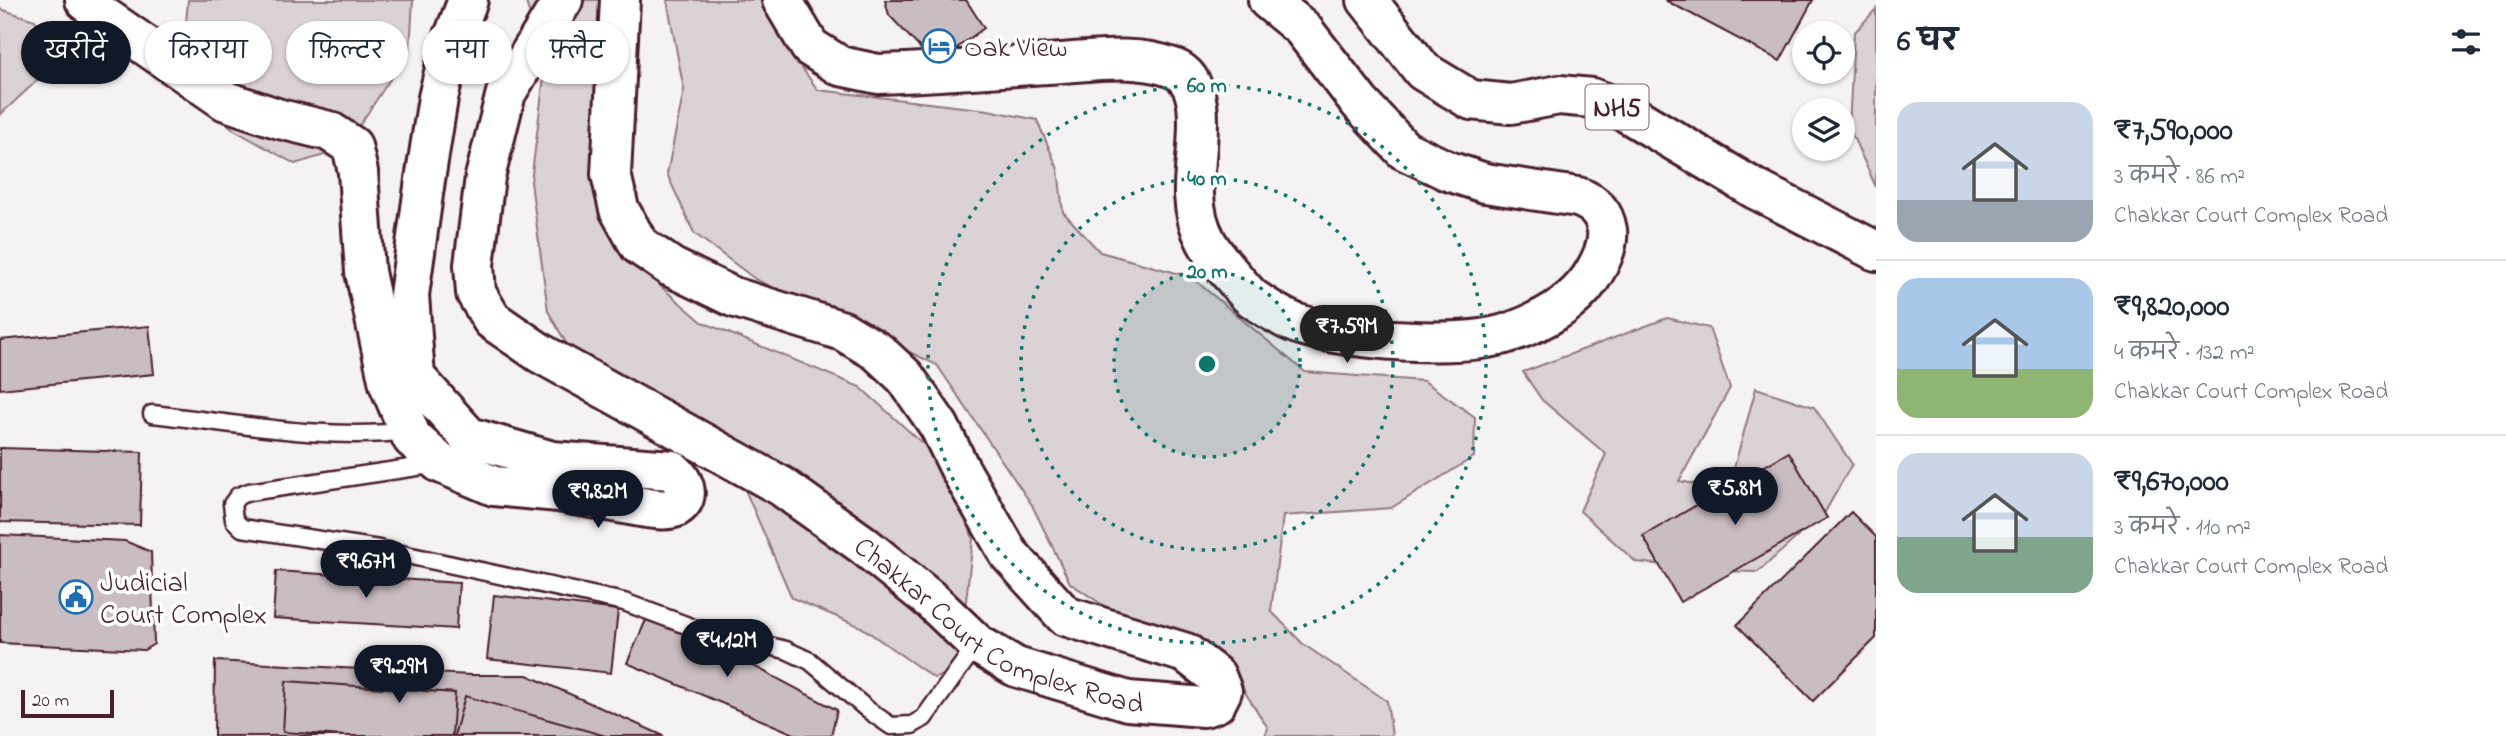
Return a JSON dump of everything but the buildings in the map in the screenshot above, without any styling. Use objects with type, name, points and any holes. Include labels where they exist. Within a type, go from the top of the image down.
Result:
[{"type":"main road","points":[[85,0],[100,14],[226,101],[280,119],[329,131],[352,146],[358,172],[365,272],[389,384],[412,438],[440,463],[494,486],[559,492],[616,504],[662,509],[676,507],[684,498],[682,478],[672,470],[552,461],[468,437],[415,377],[410,295],[425,180],[438,98],[451,44],[468,0]]},
{"type":"main road","name":"Chakkar Court Complex Road","points":[[563,0],[506,93],[485,177],[474,265],[476,293],[492,320],[540,353],[780,486],[862,544],[932,601],[977,645],[1016,667],[1128,701],[1205,707],[1216,703],[1222,691],[1216,676],[1186,653],[1065,615],[1009,554],[939,426],[905,377],[878,352],[843,331],[733,297],[671,267],[639,245],[620,209],[611,174],[620,0]]},
{"type":"main road","points":[[782,0],[810,47],[841,66],[878,75],[1129,60],[1175,68],[1187,78],[1196,95],[1194,195],[1199,224],[1210,251],[1251,297],[1296,323],[1340,335],[1461,340],[1505,334],[1542,320],[1581,291],[1598,266],[1607,243],[1607,229],[1600,209],[1590,201],[1578,197],[1485,183],[1448,172],[1404,150],[1360,103],[1302,27],[1268,0]]},
{"type":"main road","name":"NH5","points":[[1367,0],[1423,71],[1471,100],[1511,104],[1559,95],[1592,98],[1621,108],[1755,189],[1876,251]]},
{"type":"lane","points":[[152,414],[340,435],[377,435],[409,431]]},
{"type":"lane","points":[[440,463],[249,492],[238,496],[232,504],[234,520],[242,528],[379,548],[624,602],[694,628],[786,650],[810,661],[891,726],[912,725],[923,718],[977,645]]},
{"type":"shaded area","points":[[188,0],[413,0],[408,52],[408,21],[286,21],[286,84],[387,84],[344,149],[295,164],[234,130],[183,84],[272,84],[272,21],[186,21]]},
{"type":"shaded area","points":[[525,0],[604,0],[602,21],[532,21]]},
{"type":"shaded area","points":[[667,0],[764,0],[777,34],[818,90],[988,110],[1037,120],[1058,169],[1063,212],[1100,252],[1191,277],[1305,372],[1424,381],[1475,417],[1474,457],[1391,508],[1283,516],[1271,611],[1303,644],[1387,701],[1392,736],[1265,736],[1268,728],[1237,680],[1149,636],[1070,583],[1032,505],[937,365],[755,279],[694,233],[667,174],[684,90]]},
{"type":"shaded area","points":[[0,9],[36,21],[21,21],[21,84],[33,84],[0,115]]},
{"type":"shaded area","points":[[1876,9],[1876,187],[1855,141],[1855,98],[1851,98],[1851,84],[1855,84],[1855,32]]},
{"type":"shaded area","points":[[543,84],[598,84],[592,166],[636,265],[702,322],[860,387],[951,469],[973,539],[958,671],[934,678],[861,627],[792,598],[736,469],[605,412],[548,311],[531,182]]},
{"type":"shaded area","points":[[1667,318],[1709,328],[1730,388],[1679,481],[1728,490],[1756,388],[1814,407],[1852,464],[1825,512],[1758,572],[1717,571],[1636,562],[1580,511],[1606,454],[1542,400],[1523,372]]},
{"type":"place","name":"Oak View","points":[[939,46]]},
{"type":"place","name":"Judicial Court Complex","points":[[76,597]]}]
